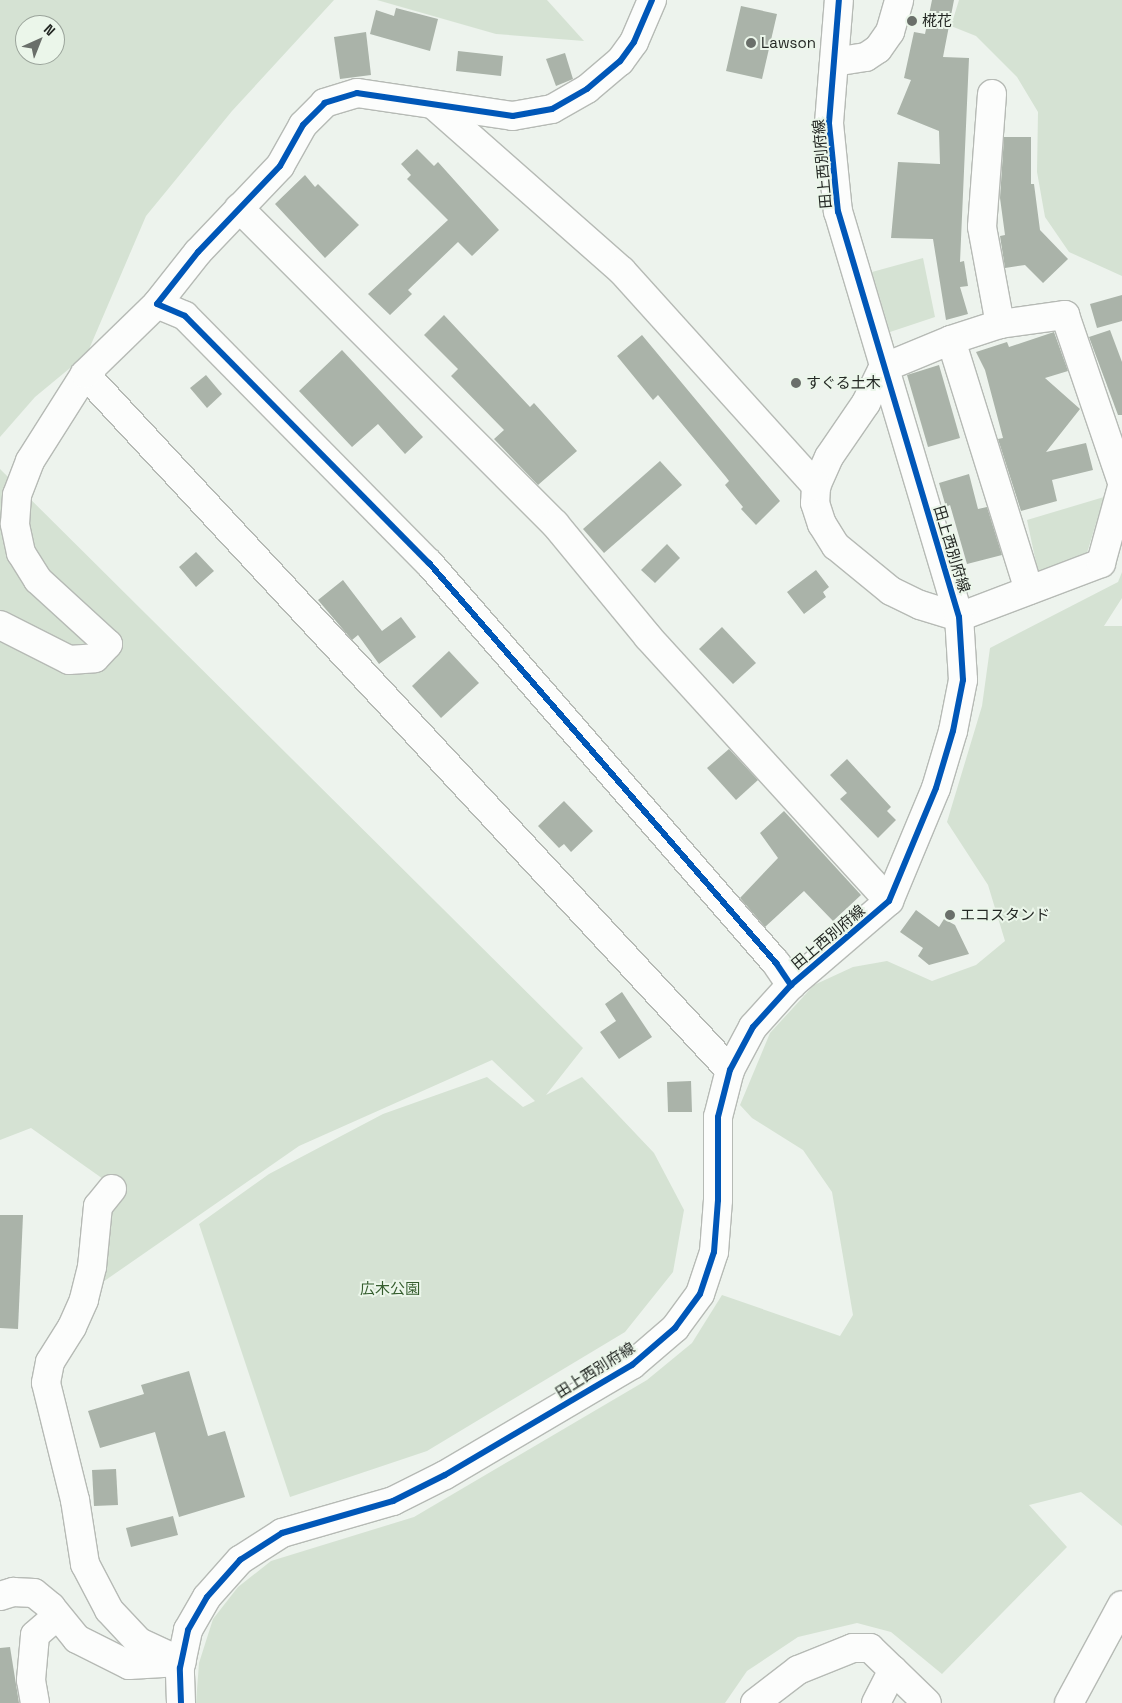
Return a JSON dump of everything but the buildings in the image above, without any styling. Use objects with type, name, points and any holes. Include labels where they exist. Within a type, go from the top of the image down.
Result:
[{"type":"street","points":[[0,626],[69,660],[95,658],[108,644],[38,580],[21,553],[15,524],[17,495],[30,461],[86,374],[157,304],[198,252],[280,166],[303,125],[325,103],[357,93],[436,107],[513,116],[552,109],[587,89],[620,61],[634,42],[652,0]]},
{"type":"street","name":"田上西別府線","points":[[181,1703],[182,1662],[188,1630],[207,1596],[240,1560],[282,1533],[393,1501],[445,1475],[632,1365],[675,1328],[700,1294],[714,1252],[718,1200],[718,1117],[730,1070],[753,1027],[791,985],[889,901],[936,788],[953,731],[963,680],[959,617],[883,368],[838,212],[829,123],[839,0]]},
{"type":"street","points":[[834,62],[866,57],[878,49],[890,32],[899,0]]},
{"type":"street","points":[[992,94],[982,227],[1000,324]]},
{"type":"street","points":[[436,107],[622,271],[816,486]]},
{"type":"street","points":[[239,208],[555,524],[648,637],[889,901]]},
{"type":"street","points":[[157,304],[185,316],[429,564],[776,963],[791,985]]},
{"type":"street","points":[[1122,482],[1065,316],[1000,324],[950,340],[883,368],[866,403],[829,457],[816,486],[815,503],[822,524],[836,546],[891,591],[959,617],[1101,563],[1122,487]]},
{"type":"street","points":[[950,340],[1029,590]]},
{"type":"street","points":[[86,374],[730,1070]]},
{"type":"street","points":[[112,1189],[98,1206],[92,1267],[84,1300],[72,1327],[50,1362],[46,1383],[75,1500],[85,1564],[109,1610],[139,1642],[182,1662]]},
{"type":"street","points":[[0,1596],[13,1592],[34,1593],[77,1639],[129,1666],[182,1662]]},
{"type":"street","points":[[1069,1703],[1122,1605]]},
{"type":"street","points":[[35,1703],[31,1680],[35,1635],[57,1616]]},
{"type":"street","points":[[755,1703],[798,1670],[853,1648],[870,1648],[927,1703]]},
{"type":"street","points":[[876,1703],[893,1670]]},
{"type":"green space","points":[[0,0],[334,0],[232,111],[146,216],[87,354],[35,397],[0,437]]},
{"type":"green space","points":[[377,0],[547,0],[584,41],[496,34]]},
{"type":"green space","points":[[959,0],[1122,0],[1122,276],[1069,252],[1045,217],[1037,172],[1038,112],[1017,77],[976,36],[951,26]]},
{"type":"green space","points":[[923,258],[935,317],[890,332],[872,272]]},
{"type":"green space","name":"広木公園","points":[[0,469],[583,1048],[546,1095],[582,1077],[654,1153],[684,1210],[673,1272],[625,1332],[427,1451],[290,1497],[199,1224],[269,1174],[383,1114],[487,1077],[523,1107],[535,1101],[492,1060],[299,1146],[87,1293],[106,1181],[31,1128],[0,1140]]},
{"type":"green space","points":[[1104,497],[1087,553],[1038,572],[1027,520]]},
{"type":"green space","points":[[1122,572],[1122,598],[1104,626],[1122,626],[1122,1526],[1081,1492],[1029,1505],[1067,1547],[942,1674],[891,1632],[857,1623],[798,1637],[747,1671],[725,1703],[196,1703],[199,1663],[213,1619],[238,1587],[271,1561],[414,1517],[647,1380],[692,1343],[722,1295],[840,1336],[853,1315],[832,1192],[803,1150],[752,1118],[740,1105],[770,1033],[814,985],[853,967],[887,961],[932,981],[976,965],[1005,941],[988,885],[947,822],[982,706],[990,648],[1118,582]]},
{"type":"cycle path","points":[[652,0],[634,42],[620,61],[587,89],[552,109],[513,116],[357,93],[325,103],[303,125],[280,166],[198,252],[157,304],[185,316],[429,563],[776,963],[791,985]]},
{"type":"cycle path","points":[[181,1703],[180,1668],[188,1630],[207,1597],[240,1560],[282,1533],[393,1501],[445,1475],[632,1365],[675,1328],[700,1294],[714,1252],[718,1200],[718,1117],[730,1070],[753,1027],[791,985],[889,901],[936,788],[953,731],[963,680],[959,617],[838,212],[829,123],[839,0]]},
{"type":"place","name":"椛花","points":[[912,21]]},
{"type":"place","name":"Lawson","points":[[751,43]]},
{"type":"place","name":"すぐる土木","points":[[796,383]]},
{"type":"place","name":"エコスタンド","points":[[950,915]]}]
